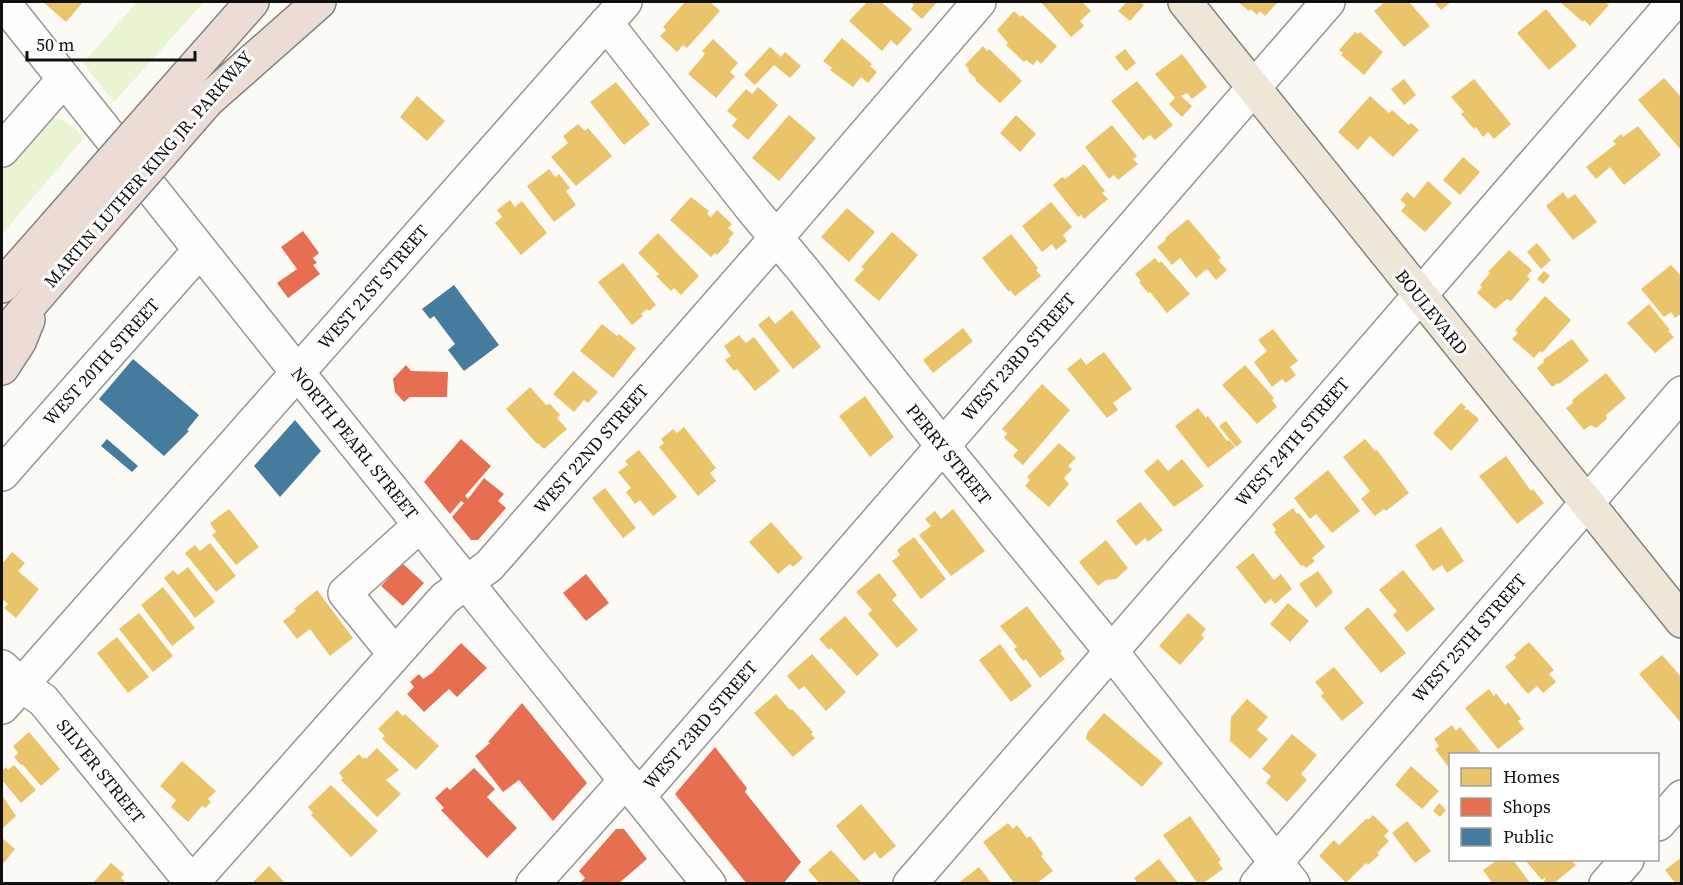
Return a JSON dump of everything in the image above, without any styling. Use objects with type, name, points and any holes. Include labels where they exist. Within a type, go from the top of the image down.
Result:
[{"type":"highway","points":[[197,89],[234,2]]},
{"type":"highway","name":"MARTIN LUTHER KING JR. PARKWAY","points":[[2,337],[78,249],[197,89],[252,2]]},
{"type":"highway","name":"MARTIN LUTHER KING JR. PARKWAY","points":[[2,286],[55,226],[197,89],[295,2]]},
{"type":"highway","points":[[197,89],[319,2]]},
{"type":"highway","points":[[2,273],[55,226]]},
{"type":"highway","points":[[2,368],[19,342],[38,296]]},
{"type":"main road","name":"BOULEVARD","points":[[1185,2],[1682,621]]},
{"type":"street","name":"NORTH PEARL STREET","points":[[3,2],[709,884]]},
{"type":"street","name":"WEST 22ND STREET","points":[[192,883],[445,598],[489,566],[776,238],[978,2]]},
{"type":"street","name":"WEST 23RD STREET","points":[[533,884],[632,788],[942,445],[1328,2]]},
{"type":"street","name":"WEST 24TH STREET","points":[[910,884],[1674,2]]},
{"type":"street","name":"PERRY STREET","points":[[616,12],[776,238],[1111,651],[1275,876]]},
{"type":"street","name":"WEST 21ST STREET","points":[[8,687],[298,373],[616,12]]},
{"type":"street","points":[[2,150],[64,79]]},
{"type":"street","name":"WEST 20TH STREET","points":[[2,474],[200,250]]},
{"type":"street","name":"WEST 25TH STREET","points":[[1275,876],[1585,503],[1682,393]]},
{"type":"street","points":[[394,653],[345,593],[420,525]]},
{"type":"street","name":"SILVER STREET","points":[[8,687],[43,700],[192,883]]},
{"type":"street","points":[[1659,823],[1682,797]]},
{"type":"street","points":[[1606,884],[1626,861]]},
{"type":"green space","points":[[137,2],[204,2],[114,102],[83,63]]},
{"type":"green space","points":[[54,118],[71,125],[83,139],[2,234],[2,165],[46,119]]},
{"type":"building: Homes","points":[[43,2],[83,2],[66,22]]},
{"type":"building: Homes","points":[[685,2],[710,2],[720,11],[687,48],[683,45],[677,52],[660,36],[666,30],[663,27]]},
{"type":"building: Homes","points":[[867,2],[881,2],[912,29],[897,46],[891,40],[882,51],[849,21]]},
{"type":"building: Homes","points":[[911,2],[937,2],[922,19],[911,9],[914,5]]},
{"type":"building: Homes","points":[[1041,2],[1082,2],[1091,11],[1080,21],[1084,26],[1071,37]]},
{"type":"building: Homes","points":[[1127,2],[1140,2],[1144,5],[1130,21],[1118,11]]},
{"type":"building: Homes","points":[[1238,2],[1278,2],[1265,16],[1260,11],[1257,15],[1251,9],[1249,11]]},
{"type":"building: Homes","points":[[1385,2],[1409,2],[1430,26],[1404,47],[1374,11]]},
{"type":"building: Homes","points":[[1434,2],[1451,2],[1441,10]]},
{"type":"building: Homes","points":[[1560,2],[1605,2],[1609,5],[1590,26]]},
{"type":"building: Homes","points":[[1546,9],[1577,46],[1549,70],[1517,33]]},
{"type":"building: Homes","points":[[1014,11],[1020,17],[1022,15],[1057,46],[1041,64],[1037,60],[1033,65],[1026,60],[1024,62],[1006,45],[1008,43],[997,30]]},
{"type":"building: Homes","points":[[1355,32],[1358,34],[1360,32],[1383,52],[1364,75],[1341,55],[1343,53],[1339,50]]},
{"type":"building: Homes","points":[[842,38],[872,64],[870,66],[877,72],[868,83],[861,77],[853,87],[830,70],[832,68],[823,61]]},
{"type":"building: Homes","points":[[713,39],[738,63],[730,72],[735,76],[716,98],[688,74],[705,54],[702,51]]},
{"type":"building: Homes","points":[[983,46],[1022,81],[1000,103],[975,80],[965,65]]},
{"type":"building: Homes","points":[[770,47],[781,57],[785,52],[801,66],[790,78],[774,65],[755,85],[744,75]]},
{"type":"building: Homes","points":[[1125,49],[1136,63],[1126,71],[1115,57]]},
{"type":"building: Homes","points":[[1182,54],[1207,87],[1192,99],[1187,93],[1181,96],[1192,106],[1182,117],[1169,104],[1175,98],[1155,74]]},
{"type":"building: Homes","points":[[1664,78],[1682,98],[1682,151],[1638,100]]},
{"type":"building: Homes","points":[[1404,79],[1416,95],[1404,105],[1391,89]]},
{"type":"building: Homes","points":[[1474,79],[1511,124],[1494,139],[1488,132],[1483,137],[1476,127],[1474,129],[1461,114],[1464,112],[1451,97]]},
{"type":"building: Homes","points":[[1137,81],[1173,125],[1155,140],[1150,135],[1143,140],[1111,101]]},
{"type":"building: Homes","points":[[616,82],[650,124],[624,145],[590,102]]},
{"type":"building: Homes","points":[[758,87],[778,105],[748,140],[732,126],[737,119],[727,111],[746,89],[752,94]]},
{"type":"building: Homes","points":[[417,96],[445,121],[427,141],[400,117]]},
{"type":"building: Homes","points":[[1370,96],[1389,113],[1392,110],[1409,125],[1411,123],[1419,130],[1393,157],[1370,136],[1358,150],[1338,132]]},
{"type":"building: Homes","points":[[789,115],[816,138],[779,181],[752,158]]},
{"type":"building: Homes","points":[[1016,115],[1036,134],[1020,152],[1000,133]]},
{"type":"building: Homes","points":[[578,124],[585,131],[588,128],[612,156],[576,186],[551,157],[568,143],[563,136]]},
{"type":"building: Homes","points":[[1112,125],[1137,156],[1133,159],[1138,164],[1118,180],[1114,175],[1109,179],[1085,147]]},
{"type":"building: Homes","points":[[1638,126],[1661,155],[1624,185],[1610,167],[1596,179],[1586,167],[1616,144],[1613,141],[1621,134],[1623,137]]},
{"type":"building: Homes","points":[[1463,157],[1480,172],[1460,195],[1443,180]]},
{"type":"building: Homes","points":[[1084,164],[1105,191],[1102,193],[1108,199],[1084,219],[1081,215],[1078,217],[1053,185]]},
{"type":"building: Homes","points":[[549,169],[555,177],[559,174],[570,188],[566,191],[576,205],[554,222],[527,186]]},
{"type":"building: Homes","points":[[1428,181],[1452,203],[1425,232],[1401,211],[1406,205],[1400,200],[1407,192],[1414,198]]},
{"type":"building: Homes","points":[[1563,192],[1568,199],[1575,194],[1597,222],[1573,240],[1546,206]]},
{"type":"building: Homes","points":[[691,197],[709,211],[707,214],[711,217],[717,210],[732,224],[728,228],[734,233],[717,255],[715,253],[711,257],[670,220]]},
{"type":"building: Homes","points":[[510,200],[515,207],[522,201],[547,233],[521,255],[495,223],[502,217],[497,210]]},
{"type":"building: Homes","points":[[1051,202],[1072,227],[1063,235],[1067,241],[1056,250],[1052,244],[1042,252],[1022,226]]},
{"type":"building: Homes","points":[[847,208],[875,232],[849,262],[821,237]]},
{"type":"building: Homes","points":[[1188,219],[1221,258],[1218,260],[1227,270],[1216,280],[1207,269],[1196,278],[1180,258],[1172,265],[1157,247]]},
{"type":"building: Homes","points":[[892,232],[918,255],[879,301],[854,280],[864,269],[861,267]]},
{"type":"building: Homes","points":[[658,233],[699,276],[681,295],[674,288],[671,291],[656,276],[659,274],[638,253]]},
{"type":"building: Homes","points":[[1011,234],[1038,268],[1036,270],[1041,276],[1015,296],[1010,290],[1009,292],[982,258]]},
{"type":"building: Homes","points":[[1537,243],[1551,260],[1541,269],[1527,252]]},
{"type":"building: Homes","points":[[1509,250],[1532,270],[1527,276],[1530,279],[1511,301],[1507,299],[1495,309],[1477,293],[1482,287],[1480,285],[1490,273],[1488,272]]},
{"type":"building: Homes","points":[[1155,258],[1159,263],[1161,261],[1190,294],[1167,313],[1150,292],[1148,293],[1135,274]]},
{"type":"building: Homes","points":[[623,263],[656,305],[641,314],[643,316],[632,325],[598,282]]},
{"type":"building: Homes","points":[[1671,265],[1682,277],[1682,313],[1675,318],[1671,312],[1664,317],[1641,289]]},
{"type":"building: Homes","points":[[1544,271],[1550,276],[1543,284],[1537,279]]},
{"type":"building: Homes","points":[[1545,296],[1571,320],[1542,353],[1540,351],[1534,358],[1512,339],[1518,333],[1515,330]]},
{"type":"building: Homes","points":[[1649,304],[1674,337],[1655,353],[1627,323]]},
{"type":"building: Homes","points":[[792,310],[821,347],[793,369],[758,325],[769,316],[775,324]]},
{"type":"building: Homes","points":[[602,324],[636,348],[613,378],[580,351]]},
{"type":"building: Homes","points":[[963,328],[973,341],[933,373],[923,360]]},
{"type":"building: Homes","points":[[1273,329],[1298,361],[1290,367],[1296,375],[1286,383],[1282,379],[1272,387],[1254,362],[1267,351],[1258,340]]},
{"type":"building: Homes","points":[[739,335],[746,343],[754,337],[780,371],[755,391],[737,369],[734,371],[725,360],[731,356],[724,346]]},
{"type":"building: Homes","points":[[1572,339],[1589,361],[1552,387],[1537,368],[1544,362],[1543,360]]},
{"type":"building: Homes","points":[[1104,352],[1132,389],[1113,403],[1118,410],[1107,418],[1067,369],[1081,358],[1086,365]]},
{"type":"building: Homes","points":[[1245,365],[1274,398],[1272,400],[1277,407],[1257,424],[1222,385]]},
{"type":"building: Homes","points":[[573,371],[598,392],[588,403],[584,400],[574,412],[553,394]]},
{"type":"building: Homes","points":[[1606,373],[1626,398],[1606,415],[1607,419],[1596,428],[1591,425],[1584,430],[1566,408],[1573,403],[1572,400]]},
{"type":"building: Homes","points":[[1042,384],[1070,410],[1023,465],[1013,456],[1018,450],[1004,438],[1007,433],[1002,429]]},
{"type":"building: Homes","points":[[530,387],[546,405],[550,404],[560,415],[557,418],[567,429],[544,449],[506,409]]},
{"type":"building: Homes","points":[[865,396],[894,437],[870,457],[839,416]]},
{"type":"building: Homes","points":[[1461,403],[1466,407],[1464,409],[1478,418],[1478,421],[1451,451],[1433,433]]},
{"type":"building: Homes","points":[[1198,408],[1235,447],[1208,468],[1175,426]]},
{"type":"building: Homes","points":[[1226,421],[1242,442],[1236,447],[1219,426]]},
{"type":"building: Homes","points":[[684,427],[716,468],[710,473],[716,481],[698,496],[659,447],[664,443],[661,439],[673,429],[677,433]]},
{"type":"building: Homes","points":[[1365,439],[1375,451],[1377,450],[1409,493],[1386,511],[1384,509],[1375,516],[1361,499],[1370,491],[1343,457]]},
{"type":"building: Homes","points":[[1059,443],[1076,458],[1068,466],[1072,469],[1064,478],[1069,484],[1049,507],[1025,486],[1030,480],[1027,477]]},
{"type":"building: Homes","points":[[639,450],[677,497],[653,516],[640,500],[635,504],[626,492],[631,488],[618,472],[628,465],[625,461]]},
{"type":"building: Homes","points":[[1506,456],[1531,491],[1533,489],[1544,503],[1517,524],[1479,476]]},
{"type":"building: Homes","points":[[1158,459],[1168,471],[1182,459],[1204,486],[1174,507],[1144,471]]},
{"type":"building: Homes","points":[[1328,470],[1360,511],[1332,533],[1316,514],[1310,519],[1294,498]]},
{"type":"building: Homes","points":[[605,488],[636,528],[623,538],[592,498]]},
{"type":"building: Homes","points":[[1140,502],[1163,530],[1148,542],[1145,538],[1136,546],[1116,521]]},
{"type":"building: Homes","points":[[1293,508],[1325,547],[1312,558],[1315,561],[1306,568],[1301,566],[1274,532],[1276,530],[1272,524]]},
{"type":"building: Homes","points":[[229,509],[259,547],[236,565],[212,535],[216,532],[210,523]]},
{"type":"building: Homes","points":[[953,509],[985,551],[951,576],[919,535],[931,526],[925,519],[935,511],[941,519]]},
{"type":"building: Homes","points":[[771,522],[803,558],[793,567],[790,564],[778,574],[749,542]]},
{"type":"building: Homes","points":[[1441,527],[1464,561],[1447,573],[1442,565],[1433,571],[1415,545]]},
{"type":"building: Homes","points":[[914,537],[946,579],[921,599],[892,561],[900,555],[897,550]]},
{"type":"building: Homes","points":[[1106,540],[1128,568],[1116,579],[1106,580],[1098,586],[1079,562]]},
{"type":"building: Homes","points":[[210,543],[236,576],[216,592],[185,553],[195,545],[200,551]]},
{"type":"building: Homes","points":[[12,552],[25,563],[18,571],[39,589],[16,618],[4,608],[8,604],[2,599],[2,564]]},
{"type":"building: Homes","points":[[1253,553],[1274,580],[1281,574],[1292,589],[1275,604],[1271,599],[1265,604],[1236,567]]},
{"type":"building: Homes","points":[[188,567],[215,602],[195,618],[164,578],[173,570],[178,575]]},
{"type":"building: Homes","points":[[1403,570],[1435,609],[1407,632],[1393,615],[1397,611],[1379,590]]},
{"type":"building: Homes","points":[[1318,571],[1333,592],[1316,608],[1299,584]]},
{"type":"building: Homes","points":[[879,573],[897,595],[892,600],[918,630],[897,648],[868,614],[872,610],[856,592]]},
{"type":"building: Homes","points":[[163,587],[195,628],[172,646],[141,605]]},
{"type":"building: Homes","points":[[317,590],[353,638],[330,656],[310,629],[297,639],[283,621]]},
{"type":"building: Homes","points":[[1288,603],[1309,621],[1290,642],[1270,624]]},
{"type":"building: Homes","points":[[1027,606],[1065,659],[1040,678],[1026,659],[1023,661],[1014,649],[1017,647],[1000,626]]},
{"type":"building: Homes","points":[[1368,607],[1406,653],[1381,673],[1344,628]]},
{"type":"building: Homes","points":[[139,613],[173,656],[153,672],[119,629]]},
{"type":"building: Homes","points":[[1188,613],[1206,629],[1201,635],[1204,638],[1180,665],[1159,646]]},
{"type":"building: Homes","points":[[845,616],[879,655],[857,676],[831,648],[829,650],[819,639]]},
{"type":"building: Homes","points":[[117,637],[149,677],[128,693],[97,653]]},
{"type":"building: Homes","points":[[1529,642],[1554,670],[1549,674],[1556,682],[1543,693],[1537,686],[1528,694],[1505,667],[1516,658],[1514,655]]},
{"type":"building: Homes","points":[[1000,644],[1032,686],[1011,702],[979,660]]},
{"type":"building: Homes","points":[[812,654],[846,692],[826,711],[804,686],[799,690],[787,676]]},
{"type":"building: Homes","points":[[1662,655],[1682,678],[1682,724],[1639,674]]},
{"type":"building: Homes","points":[[1334,667],[1364,703],[1342,721],[1321,696],[1324,693],[1315,682]]},
{"type":"building: Homes","points":[[1489,689],[1494,696],[1496,693],[1505,705],[1508,702],[1521,719],[1518,721],[1524,729],[1498,749],[1465,708]]},
{"type":"building: Homes","points":[[776,694],[813,732],[811,734],[815,738],[793,757],[754,713]]},
{"type":"building: Homes","points":[[1247,699],[1268,717],[1257,730],[1268,739],[1250,759],[1230,741],[1231,717]]},
{"type":"building: Homes","points":[[397,710],[403,716],[405,714],[439,746],[416,770],[385,742],[382,738],[385,736],[378,729]]},
{"type":"building: Homes","points":[[1104,713],[1163,763],[1142,787],[1086,739],[1087,733]]},
{"type":"building: Homes","points":[[1452,725],[1456,731],[1460,727],[1481,753],[1449,753],[1449,768],[1435,749],[1439,746],[1434,739]]},
{"type":"building: Homes","points":[[29,732],[60,769],[41,786],[14,757],[18,753],[13,746]]},
{"type":"building: Homes","points":[[1292,734],[1317,755],[1301,774],[1307,780],[1287,802],[1266,783],[1271,776],[1262,769]]},
{"type":"building: Homes","points":[[377,748],[399,770],[386,780],[401,794],[377,817],[341,780],[343,778],[339,773],[359,754],[366,759]]},
{"type":"building: Homes","points":[[182,761],[216,791],[208,799],[211,802],[205,808],[202,806],[188,822],[171,807],[176,800],[160,786]]},
{"type":"building: Homes","points":[[14,765],[36,790],[21,803],[2,780],[2,771]]},
{"type":"building: Homes","points":[[1411,766],[1439,791],[1422,809],[1395,785]]},
{"type":"building: Homes","points":[[331,785],[378,831],[351,857],[311,815],[313,813],[308,807]]},
{"type":"building: Homes","points":[[2,795],[16,816],[2,829]]},
{"type":"building: Homes","points":[[1439,803],[1446,810],[1440,817],[1433,811]]},
{"type":"building: Homes","points":[[861,804],[896,846],[880,859],[875,852],[864,861],[836,826]]},
{"type":"building: Homes","points":[[1373,815],[1389,831],[1384,836],[1389,841],[1377,853],[1379,855],[1368,865],[1366,863],[1346,883],[1319,856],[1334,840],[1339,845]]},
{"type":"building: Homes","points":[[1190,816],[1221,860],[1218,862],[1223,869],[1202,884],[1198,884],[1163,835]]},
{"type":"building: Homes","points":[[1407,821],[1431,851],[1415,863],[1392,833]]},
{"type":"building: Homes","points":[[1008,823],[1013,829],[1017,825],[1027,838],[1030,836],[1053,871],[1036,884],[1015,884],[983,842]]},
{"type":"building: Homes","points":[[2,838],[15,849],[2,865]]},
{"type":"building: Homes","points":[[831,850],[861,882],[859,884],[820,884],[808,870]]},
{"type":"building: Homes","points":[[1682,857],[1682,884],[1676,884],[1665,870]]},
{"type":"building: Homes","points":[[1159,859],[1179,884],[1138,884],[1134,878]]},
{"type":"building: Homes","points":[[1496,861],[1514,861],[1531,884],[1493,884],[1483,870]]},
{"type":"building: Homes","points":[[1526,861],[1572,861],[1576,865],[1553,884],[1545,884],[1546,877],[1542,880]]},
{"type":"building: Homes","points":[[111,863],[124,874],[121,878],[127,884],[92,884]]},
{"type":"building: Homes","points":[[269,866],[286,884],[251,884]]},
{"type":"building: Homes","points":[[979,867],[992,884],[957,884]]},
{"type":"building: Shops","points":[[303,231],[319,253],[313,258],[317,263],[313,265],[320,274],[288,298],[277,283],[297,269],[281,247]]},
{"type":"building: Shops","points":[[406,365],[411,371],[448,372],[447,397],[410,397],[404,402],[395,392],[393,379]]},
{"type":"building: Shops","points":[[461,439],[491,466],[465,496],[468,499],[484,478],[504,494],[498,501],[506,508],[478,540],[471,540],[452,517],[464,503],[461,501],[450,514],[424,482]]},
{"type":"building: Shops","points":[[402,563],[424,583],[403,606],[381,586]]},
{"type":"building: Shops","points":[[586,574],[609,603],[586,621],[563,593]]},
{"type":"building: Shops","points":[[461,643],[487,668],[457,697],[449,689],[424,712],[407,694],[414,687],[410,682],[419,674],[423,679],[432,673]]},
{"type":"building: Shops","points":[[522,703],[587,783],[553,821],[519,780],[503,792],[475,756],[490,743],[488,742]]},
{"type":"building: Shops","points":[[715,747],[747,788],[745,792],[801,862],[783,884],[747,884],[675,794]]},
{"type":"building: Shops","points":[[474,768],[495,789],[487,797],[517,828],[487,858],[441,810],[444,808],[435,798],[447,787],[450,790]]},
{"type":"building: Shops","points":[[616,829],[624,829],[647,859],[618,884],[579,884],[585,878],[579,871]]},
{"type":"building: Public","points":[[454,285],[499,345],[464,371],[448,350],[455,344],[434,316],[430,319],[422,309]]},
{"type":"building: Public","points":[[133,359],[199,415],[187,430],[189,431],[164,456],[99,399]]},
{"type":"building: Public","points":[[295,420],[321,451],[280,497],[254,466]]},
{"type":"building: Public","points":[[107,439],[138,466],[132,472],[101,446]]}]
